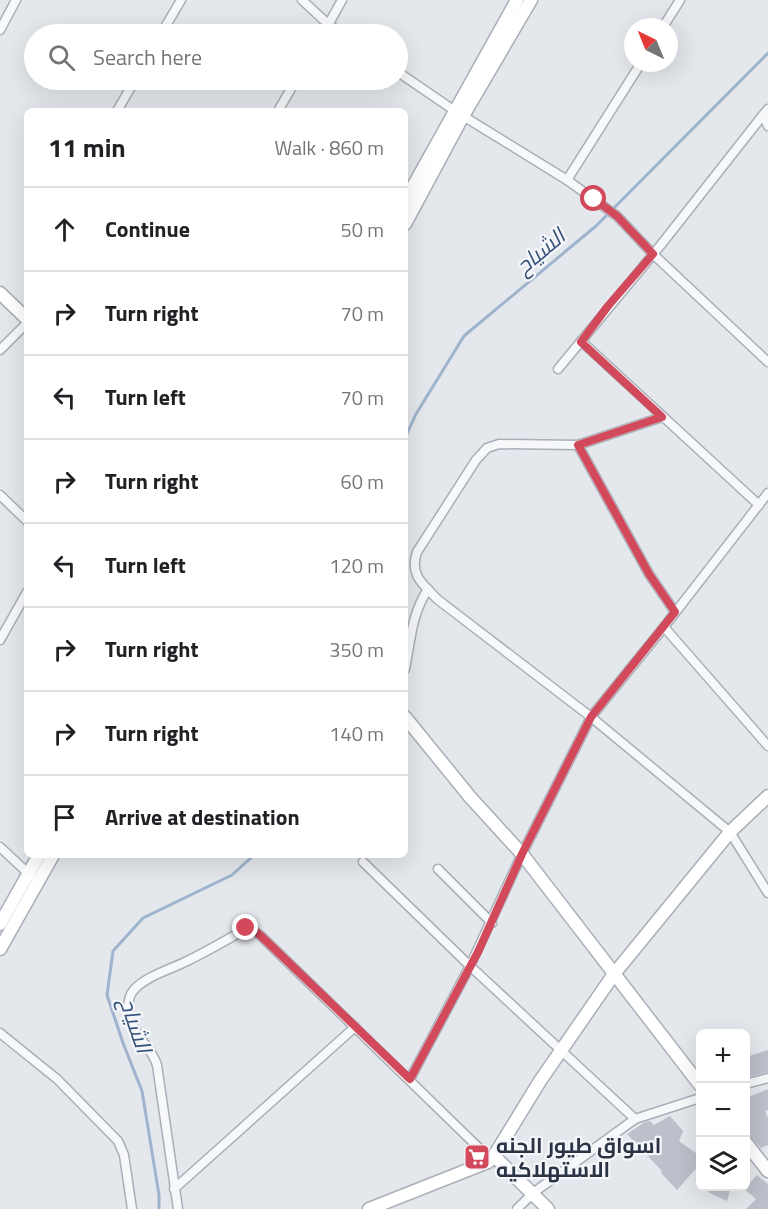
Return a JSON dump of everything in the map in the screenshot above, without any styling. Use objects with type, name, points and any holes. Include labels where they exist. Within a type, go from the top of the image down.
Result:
[{"type":"main road","points":[[408,218],[517,0]]},
{"type":"main road","points":[[408,196],[531,0]]},
{"type":"main road","points":[[0,293],[24,318]]},
{"type":"main road","points":[[408,721],[470,797],[522,854],[698,1083]]},
{"type":"main road","points":[[369,1209],[488,1156],[614,974],[730,832],[768,796]]},
{"type":"main road","points":[[0,949],[33,878],[38,858]]},
{"type":"main road","points":[[0,924],[50,858]]},
{"type":"main road","points":[[750,1148],[768,1172]]},
{"type":"main road","points":[[488,1156],[530,1196],[548,1209]]},
{"type":"main road","points":[[530,1196],[537,1209]]},
{"type":"street","points":[[0,30],[16,0]]},
{"type":"street","points":[[167,24],[181,0]]},
{"type":"street","points":[[302,0],[328,24]]},
{"type":"street","points":[[330,24],[342,0]]},
{"type":"street","points":[[669,18],[680,0]]},
{"type":"street","points":[[567,180],[634,72]]},
{"type":"street","points":[[408,79],[567,180],[617,216],[653,254],[768,362]]},
{"type":"street","points":[[119,108],[129,90]]},
{"type":"street","points":[[280,108],[290,90]]},
{"type":"street","points":[[766,112],[768,126]]},
{"type":"street","points":[[558,369],[766,112]]},
{"type":"street","points":[[0,350],[24,324]]},
{"type":"street","points":[[581,342],[759,505]]},
{"type":"street","points":[[662,417],[578,445],[500,444],[487,448],[417,552],[413,562],[414,571],[428,589],[464,621],[591,717],[730,832],[768,893]]},
{"type":"street","points":[[578,445],[643,565],[675,612]]},
{"type":"street","points":[[410,1079],[492,923],[522,854],[591,717],[768,493]]},
{"type":"street","points":[[0,495],[24,518]]},
{"type":"street","points":[[408,652],[418,604],[428,589]]},
{"type":"street","points":[[0,640],[24,597]]},
{"type":"street","points":[[664,627],[768,746]]},
{"type":"street","points":[[0,847],[33,878]]},
{"type":"street","points":[[363,862],[470,966],[635,1119]]},
{"type":"street","points":[[438,869],[492,923]]},
{"type":"street","points":[[178,1209],[157,1065],[151,1051],[137,1036],[128,1003],[135,988],[246,928],[252,929],[488,1156]]},
{"type":"street","points":[[174,1189],[355,1027]]},
{"type":"street","points":[[0,1033],[57,1079],[118,1141],[124,1155],[132,1209]]},
{"type":"street","points":[[750,1083],[768,1078]]},
{"type":"street","points":[[517,1209],[530,1196],[635,1119],[696,1099]]},
{"type":"building","points":[[768,1050],[768,1072],[750,1077],[750,1056]]},
{"type":"building","points":[[768,1089],[768,1110],[765,1111],[768,1118],[768,1145],[761,1148],[750,1137],[750,1096]]},
{"type":"building","points":[[670,1116],[683,1131],[679,1141],[696,1153],[696,1169],[677,1190],[627,1134],[645,1122],[650,1121],[654,1125]]},
{"type":"building","points":[[757,1175],[768,1184],[768,1209],[746,1209],[756,1199],[746,1191],[750,1191],[750,1183]]},
{"type":"building","points":[[708,1191],[730,1191],[727,1201]]},
{"type":"waterway","name":"الشياح","points":[[408,431],[416,414],[464,336],[596,226],[768,53]]},
{"type":"waterway","name":"الشياح","points":[[159,1209],[159,1195],[142,1091],[107,995],[113,951],[143,918],[232,875],[251,858]]},
{"type":"place","name":"اسواق طيور الجنه الاستهلاكيه","points":[[477,1157]]},
{"type":"route","points":[[246,928],[252,929],[261,936],[410,1079],[478,952],[522,854],[591,717],[675,612],[633,547],[578,445],[662,417],[581,342],[608,306],[653,254],[617,216],[594,199]]}]
